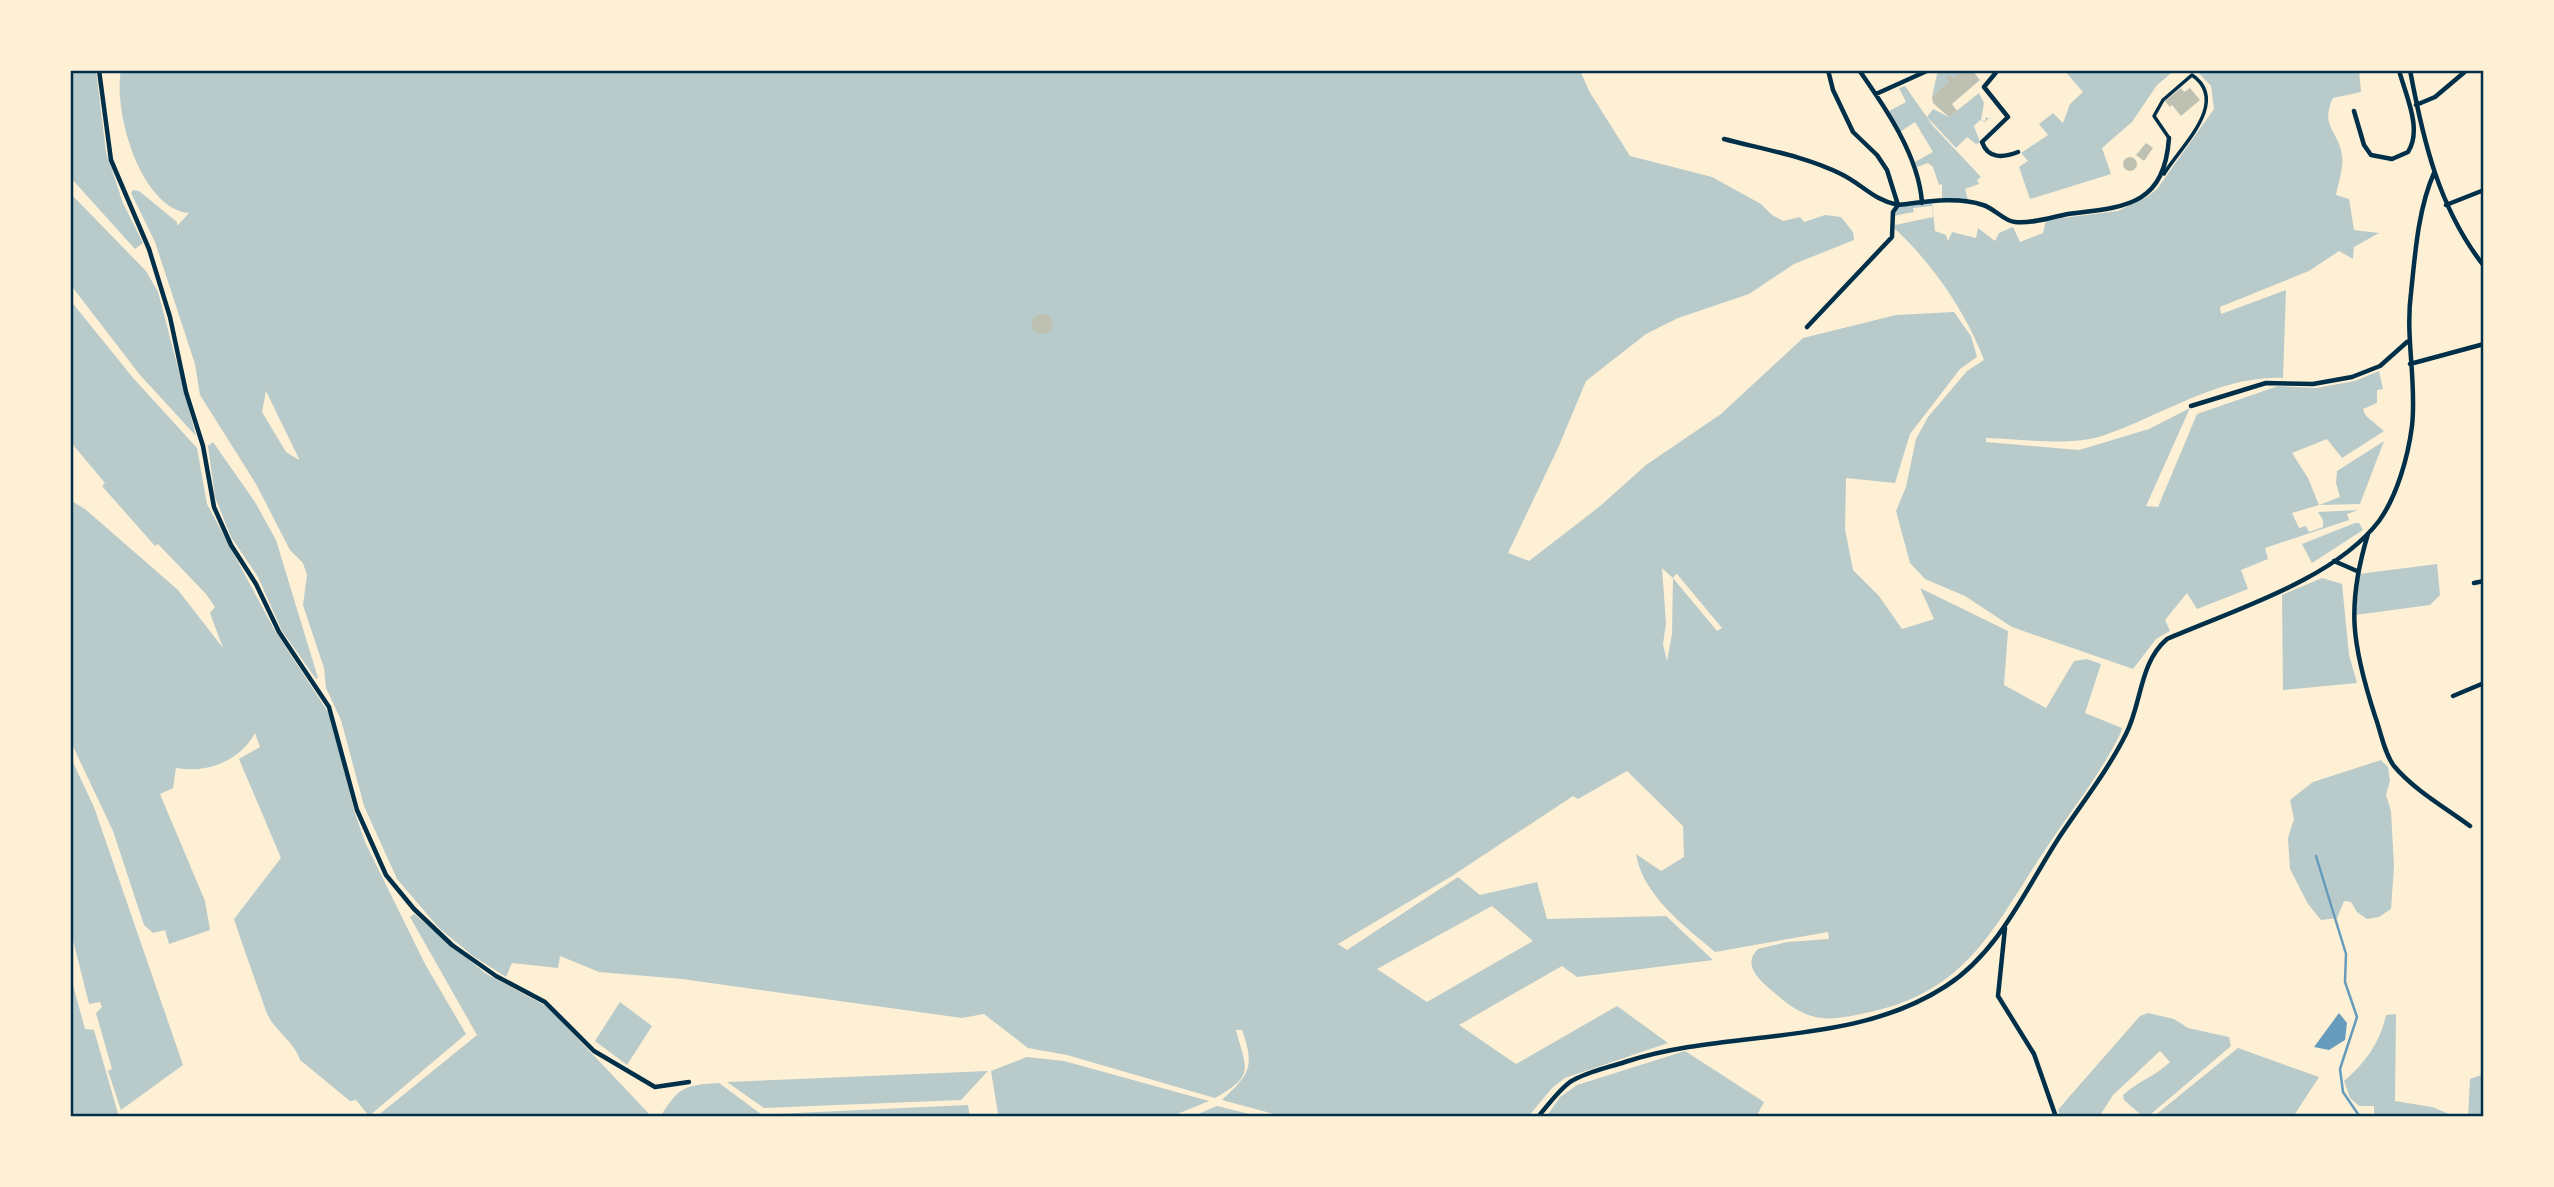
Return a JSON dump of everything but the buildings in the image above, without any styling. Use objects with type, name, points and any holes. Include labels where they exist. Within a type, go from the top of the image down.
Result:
[{"type":"street","points":[[100,70],[111,160],[149,249],[170,317],[186,392],[203,446],[214,507],[231,545],[256,584],[279,632],[329,707],[357,810],[386,875],[414,909],[452,945],[496,976],[545,1002],[594,1051],[608,1061],[655,1087],[689,1082]]},
{"type":"street","points":[[1828,70],[1833,90],[1853,132],[1877,155],[1887,170],[1898,205]]},
{"type":"street","points":[[1859,70],[1876,94],[1917,174],[1922,203]]},
{"type":"street","points":[[1876,94],[1929,70]]},
{"type":"street","points":[[1998,70],[1985,82],[1984,87],[2008,117],[1982,142],[1983,147],[1991,155],[2002,157],[2018,152]]},
{"type":"street","points":[[2354,111],[2367,151],[2382,158],[2395,158],[2407,152],[2413,142],[2413,121],[2399,70]]},
{"type":"street","points":[[2410,70],[2434,173],[2446,205],[2484,266]]},
{"type":"street","points":[[2416,105],[2435,97],[2467,70]]},
{"type":"street","points":[[1724,139],[1814,163],[1842,174],[1880,202],[1898,205],[1956,201],[1983,205],[2013,223],[2114,208],[2144,195],[2164,174],[2207,111],[2206,94],[2199,80],[2192,75],[2163,100],[2154,116],[2169,138],[2164,174]]},
{"type":"street","points":[[2413,121],[2420,119]]},
{"type":"street","points":[[1538,1117],[1561,1091],[1579,1077],[1645,1055],[1693,1044],[1791,1034],[1893,1012],[1932,995],[1955,980],[2005,927],[2126,734],[2141,694],[2146,669],[2158,646],[2167,639],[2294,583],[2334,561],[2368,533],[2389,504],[2412,425],[2407,342],[2414,262],[2434,173]]},
{"type":"street","points":[[2446,205],[2484,190]]},
{"type":"street","points":[[1807,327],[1892,237],[1895,229],[1893,212],[1898,205]]},
{"type":"street","points":[[2191,406],[2266,383],[2314,384],[2352,377],[2380,366],[2407,342]]},
{"type":"street","points":[[2410,364],[2484,344]]},
{"type":"street","points":[[2368,533],[2357,571],[2352,606],[2358,664],[2389,758],[2409,779],[2470,826]]},
{"type":"street","points":[[2334,561],[2357,571]]},
{"type":"street","points":[[2474,583],[2484,581]]},
{"type":"street","points":[[2454,696],[2484,683]]},
{"type":"street","points":[[2005,927],[1998,996],[2034,1054],[2056,1117]]},
{"type":"shaded area","points":[[70,70],[96,70],[106,152],[123,203],[143,243],[135,249],[70,177]]},
{"type":"shaded area","points":[[121,70],[1580,70],[1589,91],[1630,156],[1712,177],[1761,204],[1783,221],[1800,217],[1804,222],[1825,215],[1841,217],[1853,232],[1854,240],[1794,264],[1749,294],[1678,318],[1646,334],[1586,381],[1558,448],[1508,553],[1529,561],[1599,507],[1646,465],[1721,414],[1803,338],[1896,315],[1954,312],[1971,336],[1977,357],[1960,369],[1910,434],[1895,483],[1846,478],[1845,529],[1853,570],[1879,596],[1902,629],[1934,619],[1920,588],[2008,631],[2004,685],[2046,708],[2074,661],[2087,659],[2101,664],[2085,713],[2122,728],[2121,732],[2096,776],[1977,950],[1956,971],[1931,989],[1901,1003],[1865,1013],[1839,1018],[1808,1015],[1771,990],[1752,968],[1753,955],[1758,949],[1787,942],[1829,939],[1828,932],[1715,952],[1667,909],[1647,883],[1636,854],[1661,871],[1684,857],[1683,826],[1627,771],[1578,799],[1573,796],[1452,876],[1338,944],[1347,950],[1458,877],[1480,895],[1537,882],[1547,919],[1666,916],[1713,960],[1577,977],[1562,966],[1459,1025],[1516,1064],[1617,1006],[1668,1043],[1565,1078],[1552,1088],[1528,1117],[1285,1117],[1222,1100],[1244,1076],[1249,1062],[1242,1030],[1236,1030],[1245,1070],[1237,1083],[1215,1098],[1067,1055],[1028,1048],[984,1014],[962,1018],[682,979],[599,972],[560,956],[558,968],[512,963],[506,977],[473,956],[439,928],[397,879],[364,806],[341,720],[326,688],[324,668],[303,605],[307,575],[303,563],[290,550],[256,484],[200,395],[195,364],[155,242],[131,193],[133,190],[139,191],[177,222],[177,226],[189,213],[172,207],[157,194],[144,176],[126,132],[120,88]],"holes":[[[266,391],[299,460],[286,452],[262,412]],[[1662,568],[1673,578],[1672,634],[1667,661],[1663,644],[1666,623]],[[1677,574],[1722,628],[1717,631],[1673,578]],[[1492,906],[1533,941],[1427,1002],[1377,969]]]},
{"type":"shaded area","points":[[1941,70],[1966,70],[1953,78],[1950,75],[1947,78],[1949,81],[1932,97],[1937,74]]},
{"type":"shaded area","points":[[2064,70],[2175,70],[2157,85],[2132,122],[2102,148],[2111,174],[2030,199],[2019,167],[2028,161],[2021,153],[2048,135],[2039,124],[2053,113],[2063,123],[2070,104],[2083,92]]},
{"type":"shaded area","points":[[2196,70],[2359,70],[2361,92],[2333,98],[2329,108],[2329,123],[2342,160],[2336,195],[2349,199],[2354,230],[2379,233],[2354,247],[2353,259],[2339,251],[2309,271],[2220,307],[2221,314],[2286,290],[2283,378],[2260,379],[2215,389],[2127,427],[2091,439],[2046,441],[1986,438],[1986,442],[2079,450],[2149,429],[2190,408],[2146,506],[2158,507],[2197,414],[2278,386],[2316,388],[2355,381],[2379,371],[2383,389],[2377,390],[2377,403],[2363,409],[2366,416],[2384,431],[2342,458],[2327,439],[2292,453],[2308,478],[2319,505],[2292,513],[2299,528],[2306,526],[2309,532],[2323,527],[2323,520],[2318,512],[2358,510],[2347,514],[2349,520],[2265,548],[2268,559],[2241,570],[2248,589],[2197,609],[2187,593],[2165,620],[2170,631],[2156,639],[2133,669],[2012,627],[1965,596],[1925,579],[1910,563],[1896,511],[1906,487],[1916,439],[1928,417],[1967,371],[1984,360],[1968,324],[1947,289],[1895,229],[1895,225],[1933,217],[1932,206],[1913,208],[1914,212],[1893,216],[1898,205],[1932,202],[1935,231],[1946,235],[1948,241],[1952,232],[1976,238],[1978,228],[1995,241],[1999,233],[2013,227],[2020,242],[2043,233],[2046,220],[2118,211],[2157,189],[2214,109],[2211,86]]},
{"type":"shaded area","points":[[1905,86],[1933,126],[1981,177],[1977,180],[1979,184],[1965,189],[1968,200],[1942,199],[1942,184],[1939,185],[1933,167],[1928,163],[1917,167],[1915,162],[1933,152],[1915,122],[1900,132],[1889,111],[1906,102],[1899,88]]},
{"type":"shaded area","points":[[1979,93],[1984,103],[1981,120],[1989,118],[1985,122],[1980,120],[1974,126],[1980,142],[1976,144],[1967,137],[1956,148],[1927,117],[1933,109],[1949,117]]},
{"type":"shaded area","points":[[70,193],[146,271],[158,292],[196,436],[140,375],[70,284]]},
{"type":"shaded area","points":[[70,300],[134,379],[197,448],[207,504],[275,631],[330,715],[365,842],[425,964],[466,1034],[369,1116],[356,1100],[350,1101],[300,1060],[294,1047],[269,1018],[234,919],[281,858],[239,759],[260,747],[255,733],[241,751],[222,763],[199,769],[176,768],[173,788],[160,794],[205,901],[210,930],[169,944],[165,930],[153,933],[144,925],[113,831],[70,740],[70,500],[85,509],[178,590],[223,648],[210,613],[215,607],[206,594],[158,544],[155,546],[102,486],[105,483],[74,446],[70,433]]},
{"type":"shaded area","points":[[2384,441],[2360,504],[2319,505],[2340,497],[2336,483],[2337,471]]},
{"type":"shaded area","points":[[213,442],[255,502],[276,540],[318,678],[316,679],[282,631],[258,577],[231,537],[215,497],[208,446]]},
{"type":"shaded area","points":[[2359,523],[2363,530],[2312,563],[2302,544]]},
{"type":"shaded area","points":[[2437,564],[2440,595],[2430,605],[2355,615],[2359,574]]},
{"type":"shaded area","points":[[2322,578],[2342,584],[2349,655],[2357,683],[2283,690],[2282,595]]},
{"type":"shaded area","points":[[70,756],[94,807],[183,1065],[121,1110],[108,1071],[112,1069],[96,1013],[102,1007],[100,1002],[89,1004],[70,928]]},
{"type":"shaded area","points":[[2381,760],[2388,767],[2390,781],[2386,795],[2391,811],[2394,866],[2391,909],[2379,917],[2367,919],[2357,912],[2351,902],[2344,901],[2337,918],[2321,920],[2308,904],[2290,869],[2288,838],[2294,819],[2290,800],[2313,782]]},
{"type":"shaded area","points":[[414,914],[485,973],[548,1007],[652,1117],[376,1117],[477,1035],[410,917]]},
{"type":"shaded area","points":[[70,974],[85,1029],[94,1030],[119,1117],[70,1117]]},
{"type":"shaded area","points":[[620,1002],[652,1026],[627,1065],[595,1041]]},
{"type":"shaded area","points":[[2148,1013],[2174,1019],[2188,1028],[2229,1037],[2231,1046],[2151,1114],[2140,1114],[2124,1100],[2123,1095],[2170,1062],[2160,1051],[2113,1095],[2099,1117],[2061,1117],[2058,1110],[2140,1016]]},
{"type":"shaded area","points":[[2396,1014],[2395,1101],[2432,1107],[2457,1117],[2374,1117],[2374,1106],[2359,1106],[2350,1098],[2344,1081],[2371,1052],[2386,1015]]},
{"type":"shaded area","points":[[2238,1048],[2319,1077],[2293,1117],[2153,1117]]},
{"type":"shaded area","points":[[1685,1051],[1764,1102],[1756,1117],[1546,1117],[1560,1097],[1577,1085]]},
{"type":"shaded area","points":[[1027,1057],[1064,1061],[1209,1101],[1170,1117],[982,1117],[998,1114],[991,1071]]},
{"type":"shaded area","points":[[988,1071],[961,1100],[764,1108],[727,1082]]},
{"type":"shaded area","points":[[2484,1074],[2484,1117],[2468,1117],[2470,1079]]},
{"type":"shaded area","points":[[719,1083],[765,1117],[660,1117],[672,1099],[683,1090]]},
{"type":"shaded area","points":[[968,1105],[970,1117],[772,1116],[774,1114]]},
{"type":"shaded area","points":[[1217,1106],[1262,1117],[1191,1117]]},
{"type":"water","points":[[2339,1013],[2347,1023],[2345,1040],[2329,1050],[2314,1047]]},
{"type":"waterway","points":[[2316,856],[2346,954],[2345,982],[2357,1017],[2340,1069],[2343,1092],[2360,1117]]}]
